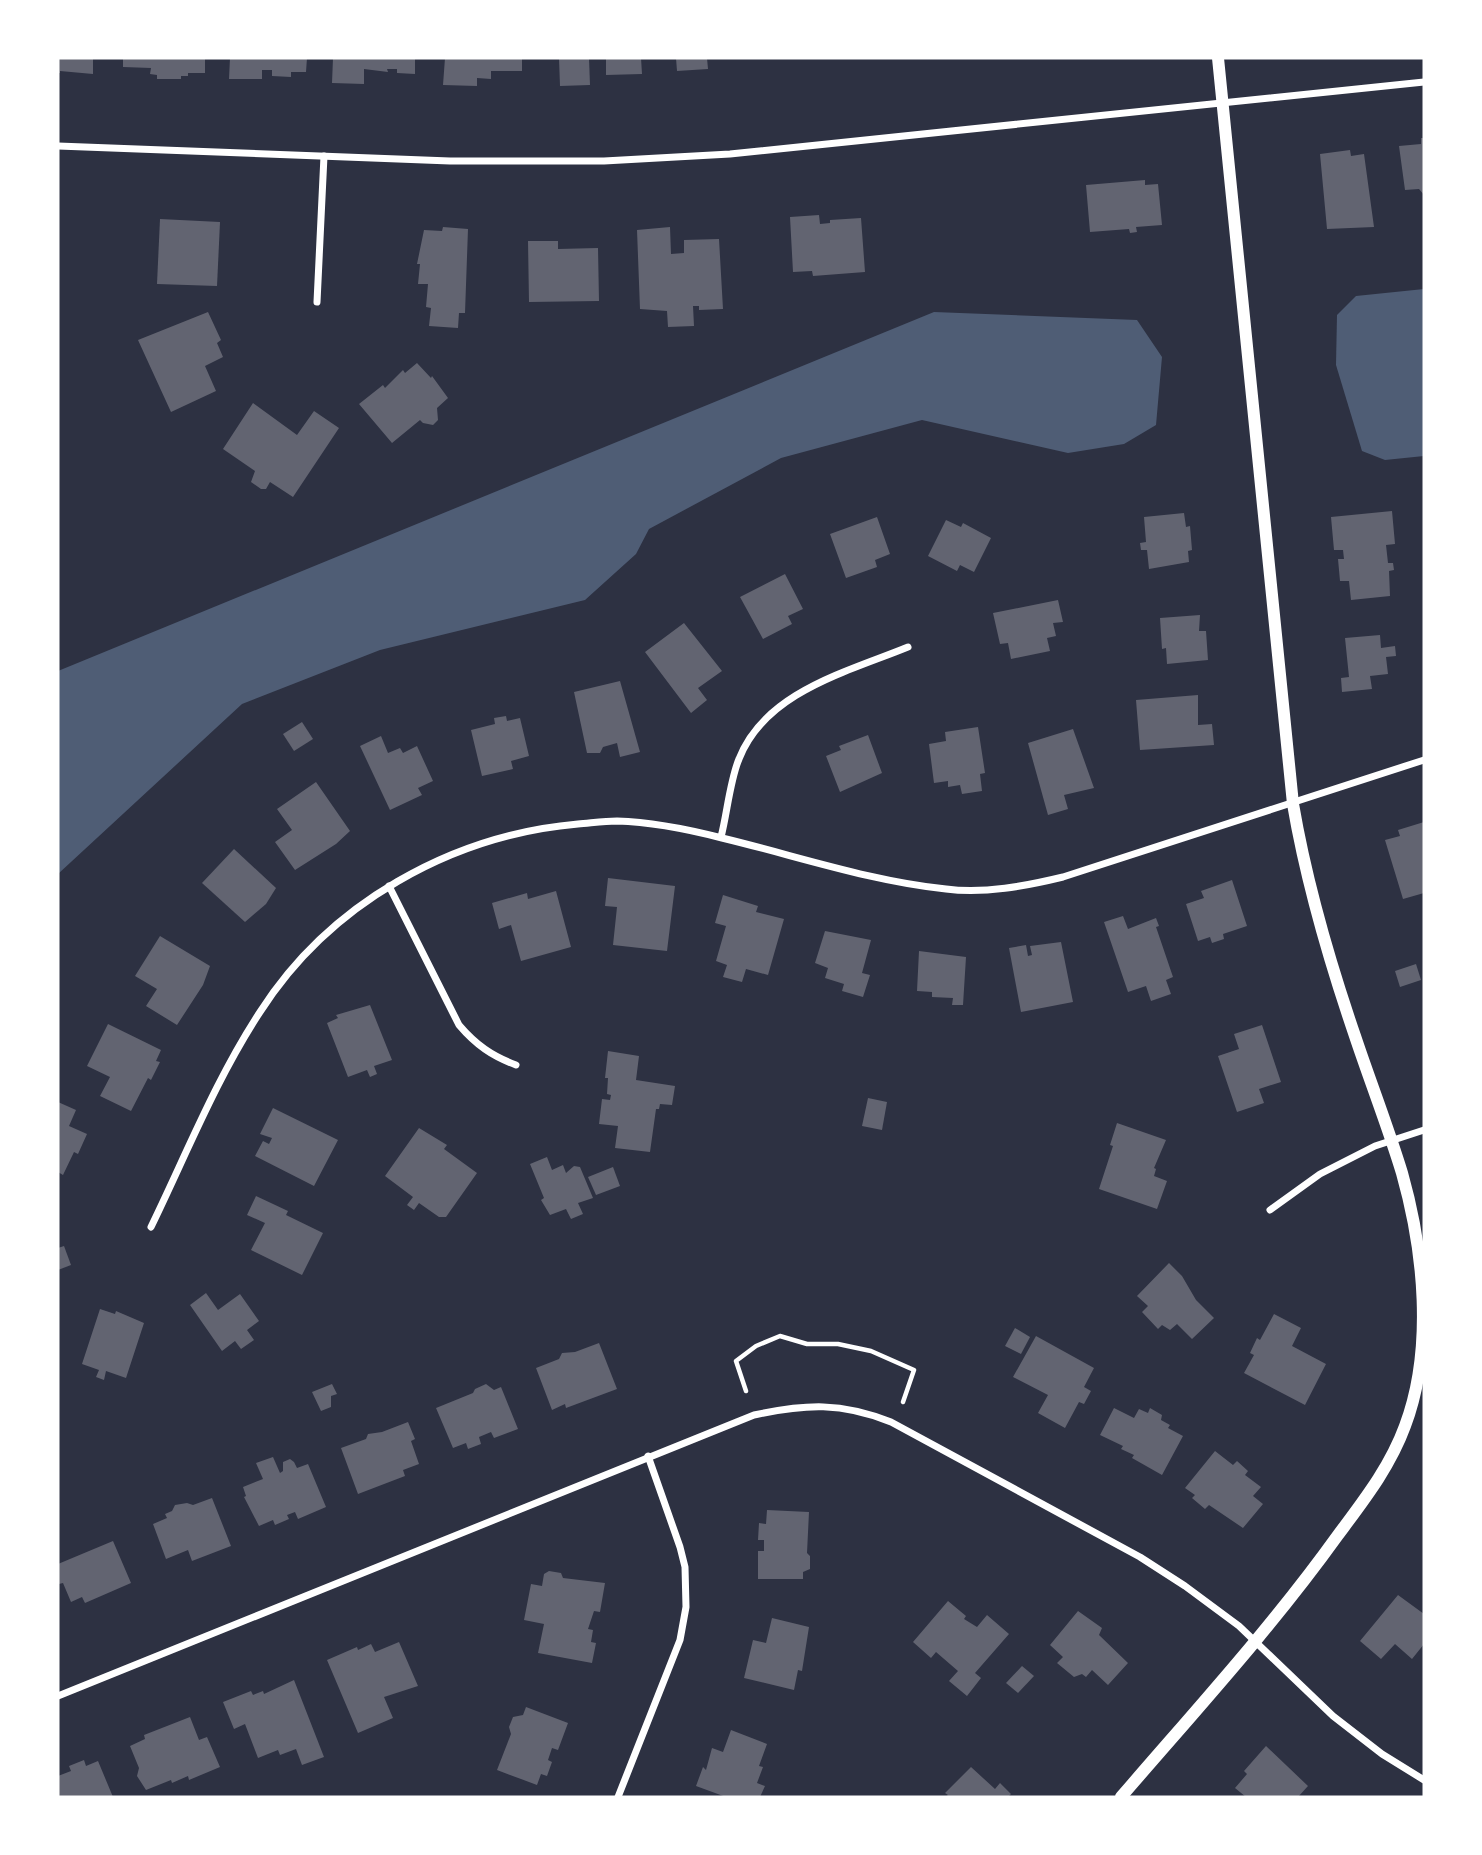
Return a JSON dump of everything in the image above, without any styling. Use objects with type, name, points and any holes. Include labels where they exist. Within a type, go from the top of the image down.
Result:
[{"type":"street","points":[[1121,1797],[1294,1596],[1387,1468],[1405,1426],[1423,1345],[1423,1303],[1414,1231],[1402,1174],[1353,1031],[1301,853],[1293,804],[1217,58]]},
{"type":"street","points":[[58,146],[450,162],[616,161],[730,154],[1424,82]]},
{"type":"street","points":[[317,302],[324,156]]},
{"type":"street","points":[[722,837],[739,759],[762,721],[802,691],[908,648]]},
{"type":"street","points":[[152,1227],[220,1082],[260,1011],[292,969],[328,932],[389,886],[444,858],[495,839],[548,827],[614,821],[663,824],[722,837],[853,873],[948,890],[983,890],[1063,877],[1424,760]]},
{"type":"street","points":[[389,886],[459,1025],[476,1045],[497,1058],[516,1065]]},
{"type":"street","points":[[1270,1210],[1320,1174],[1390,1140],[1424,1130]]},
{"type":"street","points":[[58,1696],[754,1415],[795,1406],[837,1407],[891,1422],[1140,1557],[1185,1586],[1255,1641],[1333,1716],[1382,1754],[1424,1780]]},
{"type":"street","points":[[618,1797],[680,1640],[686,1607],[685,1567],[680,1547],[648,1456]]},
{"type":"path","points":[[746,1391],[736,1361],[756,1346],[780,1336],[807,1344],[838,1344],[872,1350],[897,1360],[914,1370],[903,1402]]},
{"type":"water","points":[[1424,289],[1424,456],[1385,460],[1362,451],[1336,365],[1337,315],[1356,296]]},
{"type":"water","points":[[934,312],[1137,320],[1162,357],[1156,425],[1124,444],[1068,453],[922,420],[781,458],[649,529],[636,554],[585,600],[380,650],[242,704],[58,874],[58,671]]},
{"type":"building","points":[[58,58],[93,58],[93,74],[58,73]]},
{"type":"building","points":[[123,58],[205,58],[205,73],[188,73],[188,76],[181,76],[181,79],[157,79],[157,75],[150,74],[151,68],[123,67]]},
{"type":"building","points":[[230,58],[307,58],[306,72],[291,72],[291,77],[272,76],[272,70],[262,70],[262,79],[229,79]]},
{"type":"building","points":[[333,58],[415,58],[415,74],[397,73],[397,69],[387,69],[388,72],[364,69],[364,84],[332,83]]},
{"type":"building","points":[[445,58],[522,58],[522,71],[491,71],[491,79],[477,78],[477,86],[443,85]]},
{"type":"building","points":[[559,58],[589,58],[590,85],[560,86]]},
{"type":"building","points":[[606,58],[641,58],[642,74],[606,75]]},
{"type":"building","points":[[676,58],[707,58],[708,69],[677,71]]},
{"type":"building","points":[[1421,138],[1424,138],[1424,195],[1419,189],[1405,190],[1399,146],[1421,144]]},
{"type":"building","points":[[1350,150],[1351,156],[1364,154],[1374,227],[1327,229],[1320,154]]},
{"type":"building","points":[[1145,180],[1145,185],[1158,184],[1162,225],[1136,227],[1137,232],[1130,233],[1129,229],[1090,232],[1086,185]]},
{"type":"building","points":[[819,215],[820,224],[830,223],[830,220],[861,218],[865,272],[813,276],[812,271],[793,272],[790,217]]},
{"type":"building","points":[[160,219],[220,222],[217,286],[157,284]]},
{"type":"building","points":[[443,227],[468,229],[465,313],[459,313],[458,328],[429,326],[431,308],[426,307],[428,284],[418,284],[420,264],[417,264],[424,230],[442,231]]},
{"type":"building","points":[[670,227],[671,254],[684,253],[684,240],[719,239],[723,309],[699,310],[699,306],[693,306],[694,326],[668,327],[667,311],[640,309],[637,230]]},
{"type":"building","points":[[528,241],[558,241],[558,249],[598,248],[599,301],[529,302]]},
{"type":"building","points":[[208,312],[221,340],[217,343],[223,357],[205,366],[216,391],[171,412],[138,340]]},
{"type":"building","points":[[417,363],[431,378],[432,376],[448,398],[437,408],[438,420],[433,425],[420,420],[392,443],[359,404],[383,385],[385,388],[403,370],[405,373]]},
{"type":"building","points":[[253,403],[297,435],[314,411],[339,428],[293,497],[270,482],[266,489],[261,489],[251,482],[255,471],[223,449]]},
{"type":"building","points":[[1392,511],[1395,544],[1386,545],[1388,563],[1393,563],[1394,570],[1389,571],[1390,596],[1351,600],[1349,581],[1340,581],[1338,559],[1344,559],[1343,550],[1334,550],[1331,517]]},
{"type":"building","points":[[1184,513],[1186,527],[1190,526],[1192,550],[1188,551],[1189,562],[1149,569],[1147,550],[1141,550],[1140,543],[1146,542],[1144,517]]},
{"type":"building","points":[[877,517],[890,554],[875,560],[877,567],[846,578],[830,534]]},
{"type":"building","points":[[946,520],[961,527],[963,523],[991,538],[974,572],[960,565],[957,571],[928,556]]},
{"type":"building","points":[[785,574],[803,609],[788,616],[792,624],[763,639],[740,597]]},
{"type":"building","points":[[1058,600],[1063,622],[1053,623],[1056,636],[1047,638],[1050,651],[1011,659],[1008,643],[1000,644],[993,613]]},
{"type":"building","points":[[1200,615],[1199,631],[1206,631],[1208,660],[1167,664],[1166,648],[1162,649],[1160,618]]},
{"type":"building","points":[[684,623],[722,671],[698,688],[707,700],[691,713],[645,652]]},
{"type":"building","points":[[1380,635],[1381,648],[1395,646],[1396,656],[1386,657],[1388,674],[1370,676],[1372,689],[1342,692],[1341,678],[1349,677],[1345,638]]},
{"type":"building","points":[[620,681],[640,752],[620,757],[617,743],[603,747],[600,753],[587,753],[574,692]]},
{"type":"building","points":[[1198,695],[1198,725],[1212,724],[1214,745],[1140,750],[1136,700]]},
{"type":"building","points":[[506,716],[507,721],[520,718],[529,756],[511,761],[513,769],[482,776],[471,730],[495,724],[494,718]]},
{"type":"building","points":[[302,722],[313,739],[294,751],[283,734]]},
{"type":"building","points":[[978,727],[985,773],[980,774],[982,791],[962,794],[960,785],[948,787],[948,781],[934,783],[929,744],[946,741],[945,732]]},
{"type":"building","points":[[1073,729],[1094,788],[1064,795],[1068,809],[1048,815],[1028,743]]},
{"type":"building","points":[[868,735],[882,773],[840,792],[826,756],[841,750],[839,746]]},
{"type":"building","points":[[381,736],[388,753],[400,748],[403,753],[417,746],[433,781],[418,788],[422,795],[390,810],[360,746]]},
{"type":"building","points":[[316,782],[350,831],[336,844],[295,870],[275,842],[292,830],[277,809]]},
{"type":"building","points":[[1424,822],[1424,893],[1403,899],[1385,840],[1400,836],[1398,830]]},
{"type":"building","points":[[234,849],[276,888],[266,904],[245,922],[202,883]]},
{"type":"building","points":[[608,878],[675,886],[667,951],[613,945],[617,907],[605,906]]},
{"type":"building","points":[[1232,880],[1247,926],[1223,934],[1224,939],[1212,943],[1210,937],[1198,941],[1186,904],[1204,898],[1201,891]]},
{"type":"building","points":[[556,891],[571,947],[521,961],[511,925],[499,929],[492,903],[527,893],[528,899]]},
{"type":"building","points":[[723,895],[758,906],[756,912],[784,919],[768,975],[746,969],[742,982],[723,977],[727,965],[716,961],[726,926],[715,923]]},
{"type":"building","points":[[1123,916],[1128,929],[1156,918],[1159,926],[1156,927],[1173,977],[1166,980],[1171,994],[1151,1001],[1146,986],[1128,992],[1104,922]]},
{"type":"building","points":[[825,931],[871,940],[862,973],[870,975],[863,997],[842,991],[844,984],[825,978],[828,968],[815,963]]},
{"type":"building","points":[[160,936],[210,966],[203,985],[177,1025],[146,1006],[157,989],[135,976]]},
{"type":"building","points":[[1061,942],[1073,1002],[1021,1012],[1009,948],[1026,945],[1028,956],[1032,955],[1030,946]]},
{"type":"building","points":[[919,951],[966,957],[963,1005],[952,1005],[953,998],[932,997],[932,992],[917,991]]},
{"type":"building","points":[[1416,964],[1421,980],[1400,987],[1395,971]]},
{"type":"building","points":[[370,1005],[392,1060],[374,1066],[377,1074],[370,1077],[367,1070],[348,1077],[327,1023],[338,1018],[336,1015]]},
{"type":"building","points":[[108,1024],[161,1050],[156,1061],[160,1062],[151,1080],[148,1078],[131,1111],[100,1096],[110,1077],[87,1066]]},
{"type":"building","points":[[1262,1025],[1281,1082],[1259,1089],[1264,1103],[1237,1112],[1218,1056],[1239,1049],[1234,1034]]},
{"type":"building","points":[[608,1051],[639,1056],[636,1080],[675,1086],[672,1105],[660,1104],[659,1109],[656,1109],[650,1152],[615,1148],[618,1126],[599,1124],[602,1099],[610,1100],[611,1095],[607,1094],[608,1078],[605,1078]]},
{"type":"building","points":[[868,1098],[887,1102],[882,1130],[862,1126]]},
{"type":"building","points":[[58,1102],[76,1110],[69,1126],[87,1134],[78,1154],[74,1152],[63,1175],[58,1172]]},
{"type":"building","points":[[273,1108],[338,1140],[314,1186],[255,1156],[263,1141],[269,1144],[272,1138],[260,1134]]},
{"type":"building","points":[[1117,1123],[1166,1140],[1154,1168],[1154,1176],[1167,1181],[1157,1209],[1099,1189],[1113,1146],[1110,1145]]},
{"type":"building","points":[[419,1128],[447,1145],[444,1149],[477,1173],[446,1217],[439,1217],[419,1203],[414,1210],[407,1205],[413,1197],[385,1176]]},
{"type":"building","points":[[547,1157],[552,1170],[563,1165],[566,1173],[574,1166],[580,1167],[593,1198],[578,1203],[583,1214],[571,1219],[566,1209],[550,1215],[541,1200],[544,1198],[530,1164]]},
{"type":"building","points":[[613,1167],[620,1186],[596,1195],[588,1177]]},
{"type":"building","points":[[256,1196],[288,1211],[286,1215],[323,1233],[302,1275],[251,1250],[265,1223],[247,1215]]},
{"type":"building","points":[[64,1246],[71,1265],[58,1270],[58,1248]]},
{"type":"building","points":[[1169,1263],[1182,1276],[1196,1300],[1214,1318],[1192,1339],[1177,1324],[1170,1330],[1162,1325],[1158,1329],[1142,1312],[1148,1306],[1137,1296]]},
{"type":"building","points":[[206,1293],[218,1310],[240,1294],[259,1321],[247,1330],[254,1340],[241,1349],[235,1341],[222,1351],[190,1305]]},
{"type":"building","points":[[100,1309],[115,1314],[116,1311],[144,1323],[126,1378],[106,1371],[104,1380],[96,1377],[99,1370],[82,1364]]},
{"type":"building","points":[[1274,1314],[1301,1328],[1292,1346],[1326,1364],[1305,1405],[1244,1373],[1254,1355],[1250,1353],[1257,1338],[1260,1340]]},
{"type":"building","points":[[1015,1328],[1030,1337],[1021,1354],[1005,1346]]},
{"type":"building","points":[[1036,1336],[1094,1368],[1084,1387],[1091,1391],[1084,1404],[1079,1402],[1065,1428],[1038,1413],[1048,1395],[1013,1377]]},
{"type":"building","points":[[599,1343],[617,1389],[566,1408],[565,1404],[552,1410],[536,1368],[559,1359],[562,1353],[575,1352]]},
{"type":"building","points":[[332,1384],[337,1394],[331,1396],[331,1407],[321,1411],[312,1392]]},
{"type":"building","points":[[486,1384],[494,1390],[501,1387],[518,1429],[494,1438],[491,1432],[479,1437],[481,1444],[468,1449],[466,1443],[453,1448],[436,1408],[473,1393],[475,1389]]},
{"type":"building","points":[[1114,1408],[1134,1418],[1139,1409],[1148,1413],[1150,1408],[1162,1415],[1161,1420],[1170,1425],[1168,1428],[1183,1436],[1162,1475],[1132,1458],[1134,1455],[1121,1449],[1123,1446],[1100,1435]]},
{"type":"building","points":[[408,1422],[415,1439],[411,1441],[419,1464],[403,1470],[405,1476],[358,1494],[341,1448],[366,1439],[368,1434],[382,1432]]},
{"type":"building","points":[[1215,1451],[1233,1465],[1237,1461],[1248,1471],[1245,1475],[1261,1487],[1253,1496],[1263,1504],[1243,1528],[1209,1505],[1205,1509],[1192,1498],[1195,1495],[1185,1488]]},
{"type":"building","points":[[273,1457],[280,1473],[283,1471],[283,1462],[290,1459],[297,1468],[308,1464],[326,1507],[298,1519],[295,1512],[287,1515],[289,1519],[275,1525],[273,1520],[259,1526],[244,1497],[243,1487],[263,1479],[256,1463]]},
{"type":"building","points":[[212,1498],[231,1546],[192,1561],[188,1550],[166,1559],[153,1524],[167,1518],[165,1514],[172,1511],[175,1505],[193,1505]]},
{"type":"building","points":[[767,1510],[809,1512],[807,1553],[810,1556],[810,1569],[803,1572],[803,1579],[758,1579],[758,1551],[764,1551],[764,1540],[758,1540],[759,1523],[766,1524]]},
{"type":"building","points":[[113,1541],[131,1583],[85,1603],[82,1597],[71,1602],[63,1583],[59,1584],[58,1564]]},
{"type":"building","points":[[549,1571],[561,1573],[563,1578],[605,1583],[600,1612],[594,1611],[588,1629],[593,1630],[591,1642],[596,1643],[592,1663],[538,1653],[544,1624],[524,1620],[531,1584],[542,1586],[544,1574]]},
{"type":"building","points":[[1398,1595],[1424,1614],[1424,1644],[1412,1659],[1395,1644],[1381,1659],[1360,1641]]},
{"type":"building","points":[[948,1601],[966,1616],[964,1619],[977,1627],[987,1615],[1009,1634],[975,1673],[981,1678],[967,1696],[949,1681],[958,1671],[936,1652],[931,1658],[913,1642]]},
{"type":"building","points":[[1078,1611],[1102,1628],[1099,1635],[1128,1663],[1108,1685],[1092,1670],[1086,1677],[1082,1674],[1074,1677],[1057,1663],[1063,1657],[1050,1645]]},
{"type":"building","points":[[772,1618],[809,1627],[802,1671],[798,1670],[794,1690],[744,1678],[753,1640],[766,1643]]},
{"type":"building","points":[[399,1642],[418,1686],[384,1697],[393,1718],[358,1733],[327,1660],[357,1647],[358,1650],[371,1644],[375,1652]]},
{"type":"building","points":[[1022,1666],[1034,1676],[1018,1693],[1006,1683]]},
{"type":"building","points":[[294,1680],[324,1757],[302,1765],[296,1749],[280,1755],[278,1750],[258,1758],[245,1724],[234,1729],[223,1702],[251,1691],[253,1695],[263,1691],[264,1694]]},
{"type":"building","points":[[526,1707],[568,1723],[558,1750],[552,1748],[548,1760],[552,1762],[547,1776],[541,1774],[537,1785],[497,1770],[511,1734],[509,1727],[513,1717],[523,1715]]},
{"type":"building","points":[[190,1717],[199,1740],[207,1737],[220,1767],[189,1780],[188,1776],[146,1790],[137,1776],[139,1768],[130,1746],[145,1739],[144,1735]]},
{"type":"building","points":[[731,1730],[767,1744],[759,1766],[763,1767],[757,1783],[765,1786],[760,1797],[726,1797],[696,1786],[703,1767],[706,1770],[712,1748],[723,1752]]},
{"type":"building","points":[[1266,1746],[1308,1786],[1298,1797],[1246,1797],[1235,1788],[1247,1774],[1244,1771]]},
{"type":"building","points":[[84,1760],[86,1766],[98,1761],[113,1797],[58,1797],[58,1776],[71,1771],[69,1766]]},
{"type":"building","points":[[971,1767],[995,1789],[1000,1783],[1011,1794],[1008,1797],[945,1797],[948,1795],[945,1793]]}]
